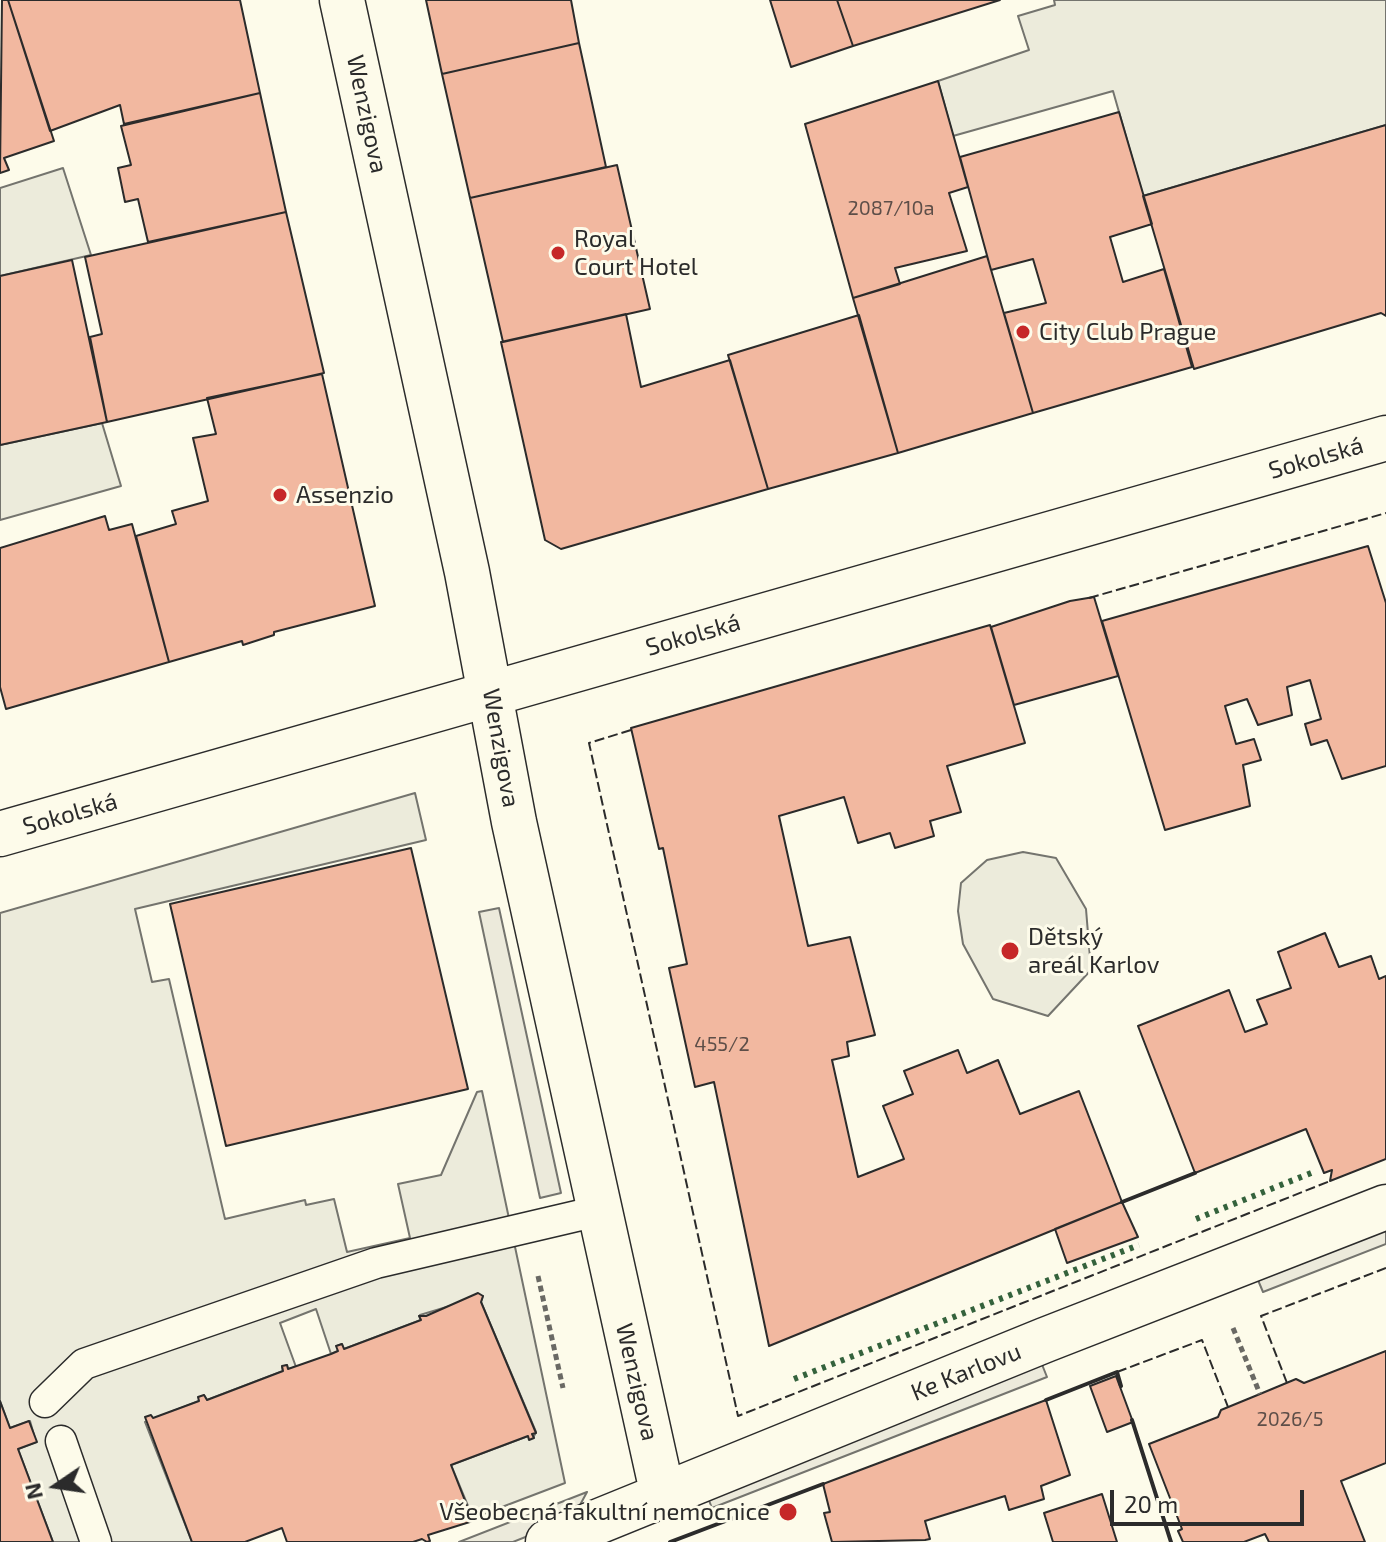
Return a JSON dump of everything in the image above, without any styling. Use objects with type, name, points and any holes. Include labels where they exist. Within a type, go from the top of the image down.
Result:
[{"type":"street","name":"Wenzigova","points":[[342,0],[491,693],[514,822],[663,1496]]},
{"type":"street","name":"Sokolská","points":[[0,834],[1386,438]]},
{"type":"street","name":"Ke Karlovu","points":[[548,1542],[1045,1340],[1386,1207]]},
{"type":"lane","points":[[45,1402],[84,1364],[376,1263],[598,1211]]},
{"type":"lane","points":[[61,1441],[96,1542]]},
{"type":"path","points":[[537,1274],[563,1388]]},
{"type":"path","points":[[1228,1315],[1260,1394]]},
{"type":"shaded area","points":[[1054,0],[1386,0],[1386,125],[1143,196],[1113,91],[953,136],[938,81],[1029,50],[1018,16],[1055,5]]},
{"type":"shaded area","points":[[63,168],[91,255],[0,276],[0,188]]},
{"type":"shaded area","points":[[102,423],[121,486],[0,520],[0,445]]},
{"type":"shaded area","points":[[415,793],[426,840],[135,909],[152,982],[169,979],[225,1219],[305,1200],[306,1205],[334,1199],[347,1252],[410,1238],[398,1184],[441,1175],[477,1092],[482,1091],[565,1483],[473,1518],[451,1465],[528,1436],[533,1438],[536,1432],[481,1302],[483,1296],[420,1315],[421,1320],[344,1349],[342,1344],[337,1346],[338,1351],[331,1354],[316,1309],[280,1323],[296,1367],[288,1369],[287,1365],[282,1367],[283,1371],[207,1400],[204,1395],[199,1401],[145,1422],[192,1542],[53,1542],[18,1449],[36,1442],[30,1421],[10,1428],[0,1401],[0,913]]},
{"type":"shaded area","points":[[1023,852],[1056,858],[1086,909],[1091,970],[1048,1016],[993,999],[963,944],[958,911],[961,883],[987,860]]},
{"type":"shaded area","points":[[499,908],[561,1193],[540,1198],[479,912]]},
{"type":"shaded area","points":[[1386,1223],[1386,1244],[1263,1292],[1255,1273]]},
{"type":"shaded area","points":[[1039,1357],[1047,1377],[712,1508],[704,1488]]},
{"type":"shaded area","points":[[587,1492],[573,1518],[513,1542],[459,1542]]},
{"type":"building","points":[[2,0],[8,0],[54,141],[4,158],[9,170],[0,173]]},
{"type":"building","points":[[8,0],[240,0],[260,93],[124,124],[120,105],[50,131]]},
{"type":"building","points":[[426,0],[571,0],[579,43],[442,74]]},
{"type":"building","points":[[770,0],[837,0],[853,46],[791,67]]},
{"type":"building","points":[[837,0],[1000,0],[853,46]]},
{"type":"building","points":[[579,43],[606,167],[470,198],[442,74]]},
{"type":"building","points":[[938,81],[968,187],[949,193],[967,251],[895,268],[900,284],[853,298],[805,124]]},
{"type":"building","points":[[260,93],[286,212],[148,242],[138,199],[125,202],[118,168],[131,165],[121,126]]},
{"type":"building","points":[[1119,112],[1152,224],[1110,237],[1123,282],[1164,269],[1192,367],[1033,413],[1004,313],[1046,303],[1033,259],[991,270],[960,157]]},
{"type":"building","points":[[1386,125],[1386,316],[1381,313],[1194,369],[1143,196]]},
{"type":"building","points":[[617,165],[650,309],[503,342],[470,198]]},
{"type":"building","points":[[286,212],[324,373],[107,422],[90,337],[102,334],[85,257]]},
{"type":"building","points":[[987,256],[1033,413],[898,453],[853,298]]},
{"type":"building","points":[[72,260],[107,422],[0,445],[0,276]]},
{"type":"building","points":[[626,314],[641,387],[730,360],[768,489],[561,549],[545,540],[501,342]]},
{"type":"building","points":[[859,315],[898,453],[768,489],[728,355]]},
{"type":"building","points":[[322,374],[375,606],[274,632],[274,635],[243,645],[242,641],[169,662],[136,536],[176,524],[172,511],[208,501],[193,438],[216,434],[207,398]]},
{"type":"building","points":[[105,516],[109,530],[132,524],[169,662],[6,709],[0,687],[0,548]]},
{"type":"building","points":[[1368,546],[1386,603],[1386,766],[1342,779],[1327,740],[1311,745],[1305,724],[1321,719],[1310,680],[1287,687],[1292,715],[1258,725],[1247,699],[1225,706],[1236,744],[1254,739],[1261,760],[1243,765],[1250,806],[1165,830],[1102,621]]},
{"type":"building","points":[[1094,597],[1118,676],[1014,705],[991,627],[1070,601]]},
{"type":"building","points":[[990,625],[1025,743],[947,766],[961,812],[930,821],[934,836],[895,848],[890,833],[858,843],[844,797],[779,816],[808,946],[850,937],[875,1035],[847,1042],[849,1056],[832,1060],[858,1177],[904,1159],[883,1106],[913,1094],[904,1071],[958,1050],[967,1073],[998,1060],[1020,1114],[1079,1091],[1122,1202],[769,1346],[714,1082],[695,1087],[669,968],[687,964],[663,848],[659,849],[631,728]]},
{"type":"building","points":[[411,848],[468,1089],[226,1146],[170,904]]},
{"type":"building","points":[[1325,933],[1339,967],[1371,956],[1379,979],[1386,976],[1386,1159],[1330,1181],[1332,1170],[1324,1173],[1306,1129],[1195,1173],[1138,1026],[1229,990],[1245,1032],[1267,1024],[1257,1000],[1291,988],[1278,952]]},
{"type":"building","points":[[1122,1202],[1138,1237],[1067,1263],[1055,1229]]},
{"type":"building","points":[[478,1293],[483,1296],[481,1302],[536,1433],[529,1440],[528,1436],[451,1465],[473,1521],[428,1535],[430,1541],[427,1542],[422,1539],[413,1542],[287,1542],[282,1528],[245,1542],[192,1542],[145,1417],[151,1415],[153,1418],[199,1401],[198,1397],[204,1395],[207,1400],[283,1371],[282,1366],[287,1365],[288,1369],[331,1354],[338,1351],[336,1346],[342,1344],[344,1349],[421,1320],[419,1316],[426,1316]]},
{"type":"building","points":[[1386,1351],[1386,1463],[1341,1481],[1365,1542],[1269,1542],[1265,1534],[1244,1542],[1183,1542],[1178,1531],[1182,1529],[1149,1444],[1218,1417],[1221,1410],[1296,1379],[1304,1383]]},
{"type":"building","points":[[1116,1376],[1133,1422],[1107,1432],[1090,1386]]},
{"type":"building","points":[[1046,1400],[1070,1475],[1041,1486],[1044,1499],[1009,1510],[1005,1496],[925,1521],[930,1539],[832,1542],[824,1513],[830,1512],[823,1484]]},
{"type":"building","points":[[0,1401],[10,1428],[29,1421],[37,1442],[18,1449],[53,1542],[0,1542]]},
{"type":"building","points":[[1102,1494],[1117,1542],[1053,1542],[1044,1513]]},
{"type":"hedge","points":[[1196,1219],[1316,1171]]},
{"type":"hedge","points":[[794,1379],[1139,1245]]},
{"type":"fence","points":[[1089,598],[1386,513]]},
{"type":"fence","points":[[631,730],[589,743],[738,1416],[1330,1181]]},
{"type":"fence","points":[[1287,1383],[1261,1316],[1386,1268]]},
{"type":"fence","points":[[1117,1372],[1202,1340],[1228,1407]]},
{"type":"wall","points":[[1122,1202],[1195,1173]]},
{"type":"wall","points":[[1046,1400],[1117,1372],[1121,1386]]},
{"type":"wall","points":[[1132,1420],[1171,1542]]},
{"type":"wall","points":[[670,1542],[823,1484]]},
{"type":"place","name":"Royal Court Hotel","points":[[558,253]]},
{"type":"place","name":"City Club Prague","points":[[1023,332]]},
{"type":"place","name":"Assenzio","points":[[280,495]]},
{"type":"place","name":"Dětský areál Karlov","points":[[1010,951]]},
{"type":"place","name":"Všeobecná fakultní nemocnice","points":[[788,1512]]}]
